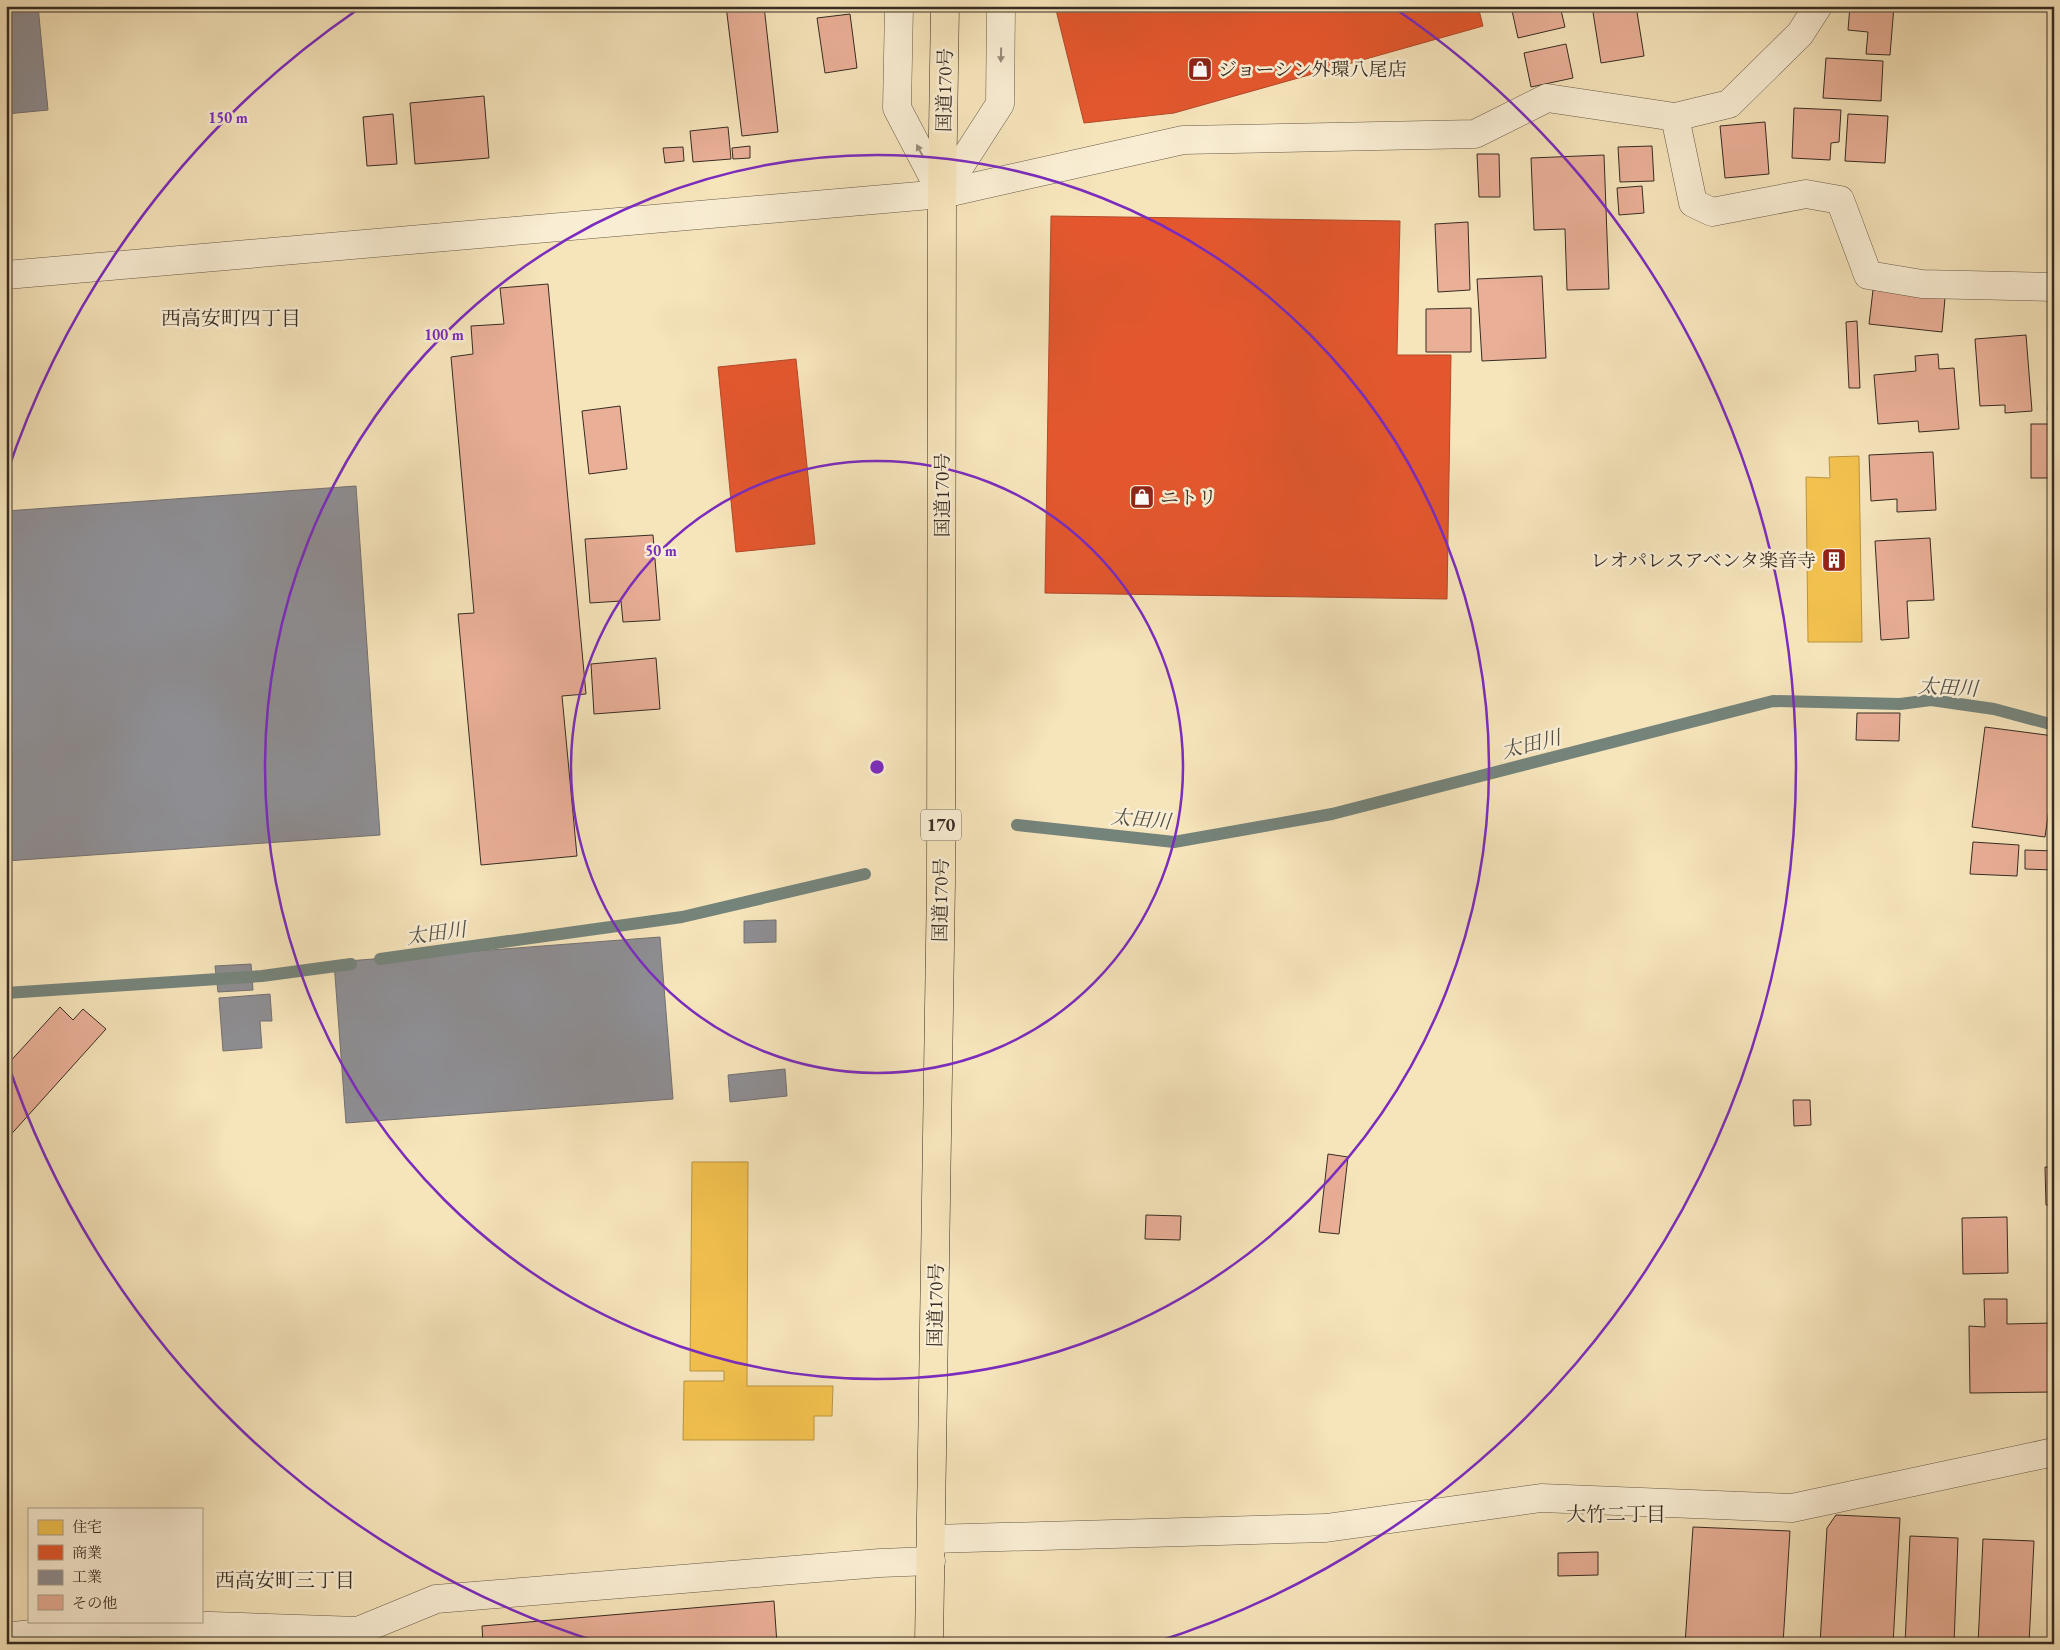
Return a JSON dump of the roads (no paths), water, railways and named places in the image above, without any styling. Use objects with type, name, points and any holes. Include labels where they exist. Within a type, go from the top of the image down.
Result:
[{"type":"highway","name":"国道170号","points":[[929,1644],[941,872],[942,194],[945,6]]},
{"type":"street","points":[[899,6],[897,108],[942,194]]},
{"type":"street","points":[[942,194],[1000,104],[1001,6]]},
{"type":"street","points":[[6,275],[942,194],[1183,140],[1475,134],[1547,98],[1675,117],[1729,104],[1800,34],[1818,6]]},
{"type":"street","points":[[1675,117],[1693,203],[1712,212],[1806,194],[1840,200],[1868,275],[1922,284],[2054,288]]},
{"type":"street","points":[[6,1637],[124,1623],[358,1631],[436,1599],[880,1563],[931,1550],[1326,1528],[1541,1498],[1792,1508],[2054,1452]]},
{"type":"waterway","name":"太田川","points":[[1017,825],[1174,842],[1332,814],[1773,701],[1900,704],[1931,700],[1994,709],[2054,725]]},
{"type":"waterway","name":"太田川","points":[[380,959],[682,917],[865,874]]},
{"type":"waterway","name":"太田川","points":[[6,993],[262,976],[351,964]]},
{"type":"place","name":"ジョーシン外環八尾店","points":[[1200,69]]},
{"type":"place","name":"ニトリ","points":[[1142,497]]},
{"type":"place","name":"レオパレスアベンタ楽音寺","points":[[1834,560]]},
{"type":"district","name":"西高安町四丁目","points":[[231,318]]},
{"type":"district","name":"大竹二丁目","points":[[1616,1514]]},
{"type":"district","name":"西高安町三丁目","points":[[285,1580]]}]
